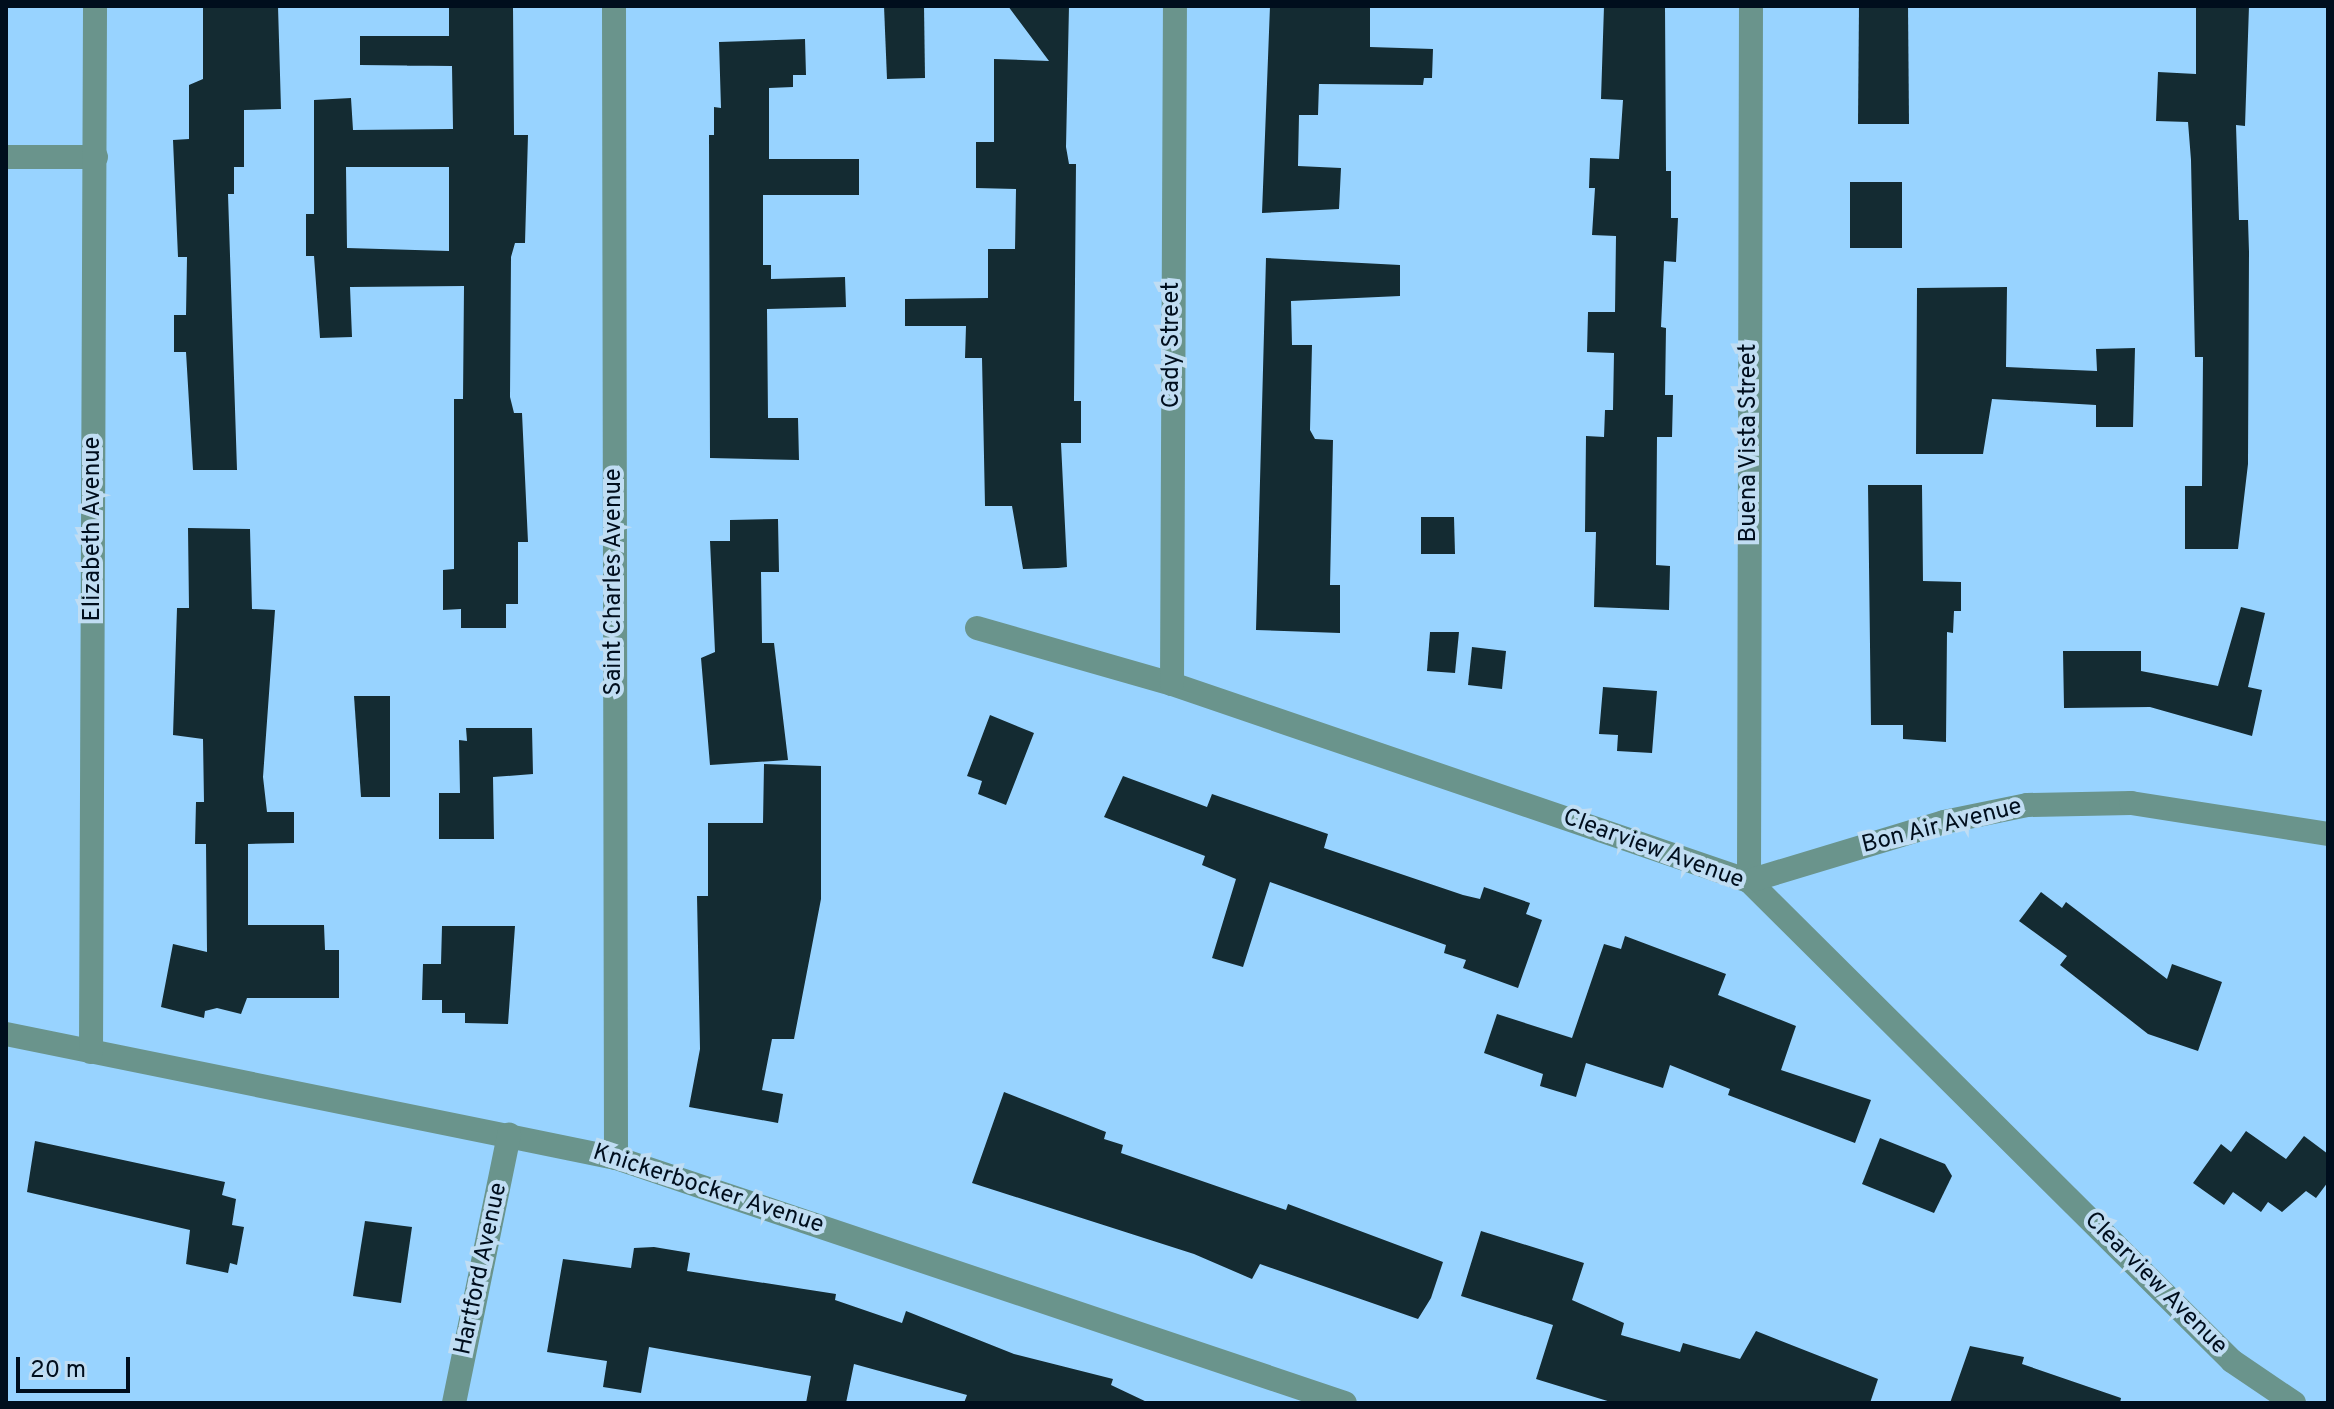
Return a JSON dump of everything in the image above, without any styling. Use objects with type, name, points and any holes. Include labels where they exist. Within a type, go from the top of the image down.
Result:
[{"type":"street","name":"Elizabeth Avenue","points":[[91,1052],[95,6]]},
{"type":"street","name":"Saint Charles Avenue","points":[[614,6],[616,1158]]},
{"type":"street","name":"Cady Street","points":[[1172,684],[1175,6]]},
{"type":"street","name":"Buena Vista Street","points":[[1749,881],[1751,6]]},
{"type":"street","points":[[6,157],[96,157]]},
{"type":"street","name":"Clearview Avenue","points":[[977,628],[1172,684],[1749,881],[2232,1361],[2294,1403]]},
{"type":"street","name":"Bon Air Avenue","points":[[1749,881],[1944,822],[2027,805],[2131,803],[2328,834]]},
{"type":"street","name":"Knickerbocker Avenue","points":[[6,1034],[616,1158],[1345,1403]]},
{"type":"street","name":"Hartford Avenue","points":[[454,1403],[509,1135]]},
{"type":"building","points":[[203,6],[278,6],[281,109],[244,110],[244,167],[234,167],[234,194],[228,194],[237,470],[193,470],[186,352],[174,352],[174,315],[186,315],[187,257],[178,257],[173,140],[189,139],[189,85],[203,79]]},
{"type":"building","points":[[449,6],[513,6],[514,135],[528,135],[525,243],[515,243],[511,257],[510,397],[514,413],[522,413],[528,542],[518,542],[518,604],[506,604],[506,628],[461,628],[461,609],[443,610],[443,570],[454,569],[454,399],[463,399],[464,286],[350,287],[352,337],[320,338],[314,256],[306,256],[306,214],[314,214],[314,100],[351,98],[353,130],[453,129],[452,66],[360,65],[360,36],[449,36]],"holes":[[[346,167],[449,167],[449,251],[347,248]]]},
{"type":"building","points":[[884,6],[924,6],[925,78],[887,79]]},
{"type":"building","points":[[1008,6],[1069,6],[1066,147],[1069,164],[1076,164],[1074,401],[1081,401],[1081,443],[1061,443],[1067,567],[1058,568],[1023,569],[1012,506],[985,506],[982,358],[965,358],[966,326],[905,326],[905,299],[988,298],[988,249],[1015,249],[1016,189],[976,188],[976,142],[994,142],[994,59],[1049,61]]},
{"type":"building","points":[[1270,6],[1370,6],[1370,47],[1433,49],[1432,78],[1424,78],[1423,85],[1319,84],[1318,115],[1299,115],[1298,166],[1341,168],[1339,209],[1262,213]]},
{"type":"building","points":[[1604,6],[1665,6],[1666,171],[1671,171],[1671,218],[1678,218],[1676,262],[1664,261],[1661,327],[1666,328],[1665,395],[1673,395],[1672,437],[1657,437],[1656,565],[1670,566],[1669,610],[1594,607],[1596,532],[1585,532],[1586,436],[1604,437],[1605,410],[1613,410],[1614,353],[1587,352],[1588,312],[1615,312],[1616,236],[1592,235],[1595,188],[1589,188],[1590,158],[1619,159],[1623,100],[1601,99]]},
{"type":"building","points":[[1859,6],[1908,6],[1909,124],[1858,124]]},
{"type":"building","points":[[2196,6],[2249,6],[2245,126],[2236,125],[2239,220],[2248,220],[2249,252],[2248,464],[2238,549],[2185,549],[2185,486],[2202,486],[2203,357],[2195,357],[2191,160],[2188,122],[2156,121],[2158,72],[2196,74]]},
{"type":"building","points":[[805,39],[806,75],[793,75],[793,87],[769,88],[769,159],[859,159],[859,195],[763,195],[763,265],[771,265],[771,279],[845,277],[846,307],[767,309],[768,418],[798,418],[799,460],[710,458],[709,135],[714,135],[714,107],[721,108],[719,42]]},
{"type":"building","points":[[1850,182],[1902,182],[1902,248],[1850,248]]},
{"type":"building","points":[[1266,258],[1400,265],[1400,296],[1291,301],[1292,345],[1312,345],[1310,430],[1315,439],[1333,440],[1330,585],[1340,585],[1340,633],[1256,630]]},
{"type":"building","points":[[2007,287],[2006,367],[2097,371],[2096,349],[2135,348],[2133,427],[2096,427],[2096,405],[1992,399],[1983,454],[1916,454],[1917,288]]},
{"type":"building","points":[[1868,485],[1922,485],[1923,581],[1961,582],[1961,611],[1954,611],[1953,633],[1947,632],[1946,742],[1903,739],[1903,725],[1871,725]]},
{"type":"building","points":[[1421,517],[1454,517],[1455,554],[1421,554]]},
{"type":"building","points":[[778,519],[779,572],[761,572],[762,643],[774,643],[788,760],[710,765],[701,658],[715,652],[710,541],[730,541],[730,520]]},
{"type":"building","points":[[188,528],[250,529],[252,609],[275,610],[263,777],[267,812],[294,812],[294,843],[248,844],[248,925],[324,925],[325,950],[339,950],[339,998],[247,998],[241,1014],[217,1008],[205,1011],[204,1018],[161,1007],[173,944],[207,952],[206,844],[195,844],[196,802],[204,802],[203,739],[173,735],[177,608],[189,608]]},
{"type":"building","points":[[2241,607],[2265,613],[2248,687],[2262,690],[2252,736],[2150,707],[2064,708],[2063,651],[2141,651],[2141,671],[2218,686]]},
{"type":"building","points":[[1430,632],[1459,632],[1455,673],[1427,671]]},
{"type":"building","points":[[1472,647],[1506,651],[1502,689],[1468,685]]},
{"type":"building","points":[[1603,687],[1657,691],[1652,753],[1617,751],[1618,735],[1599,734]]},
{"type":"building","points":[[354,696],[390,696],[390,797],[361,797]]},
{"type":"building","points":[[990,715],[1034,733],[1006,805],[978,794],[982,781],[967,776]]},
{"type":"building","points":[[466,728],[532,728],[533,774],[493,777],[494,839],[439,839],[439,793],[460,793],[459,740],[467,741]]},
{"type":"building","points":[[764,764],[821,766],[821,899],[794,1039],[772,1039],[762,1090],[783,1094],[778,1123],[689,1107],[700,1049],[697,896],[708,896],[708,823],[763,823]]},
{"type":"building","points":[[1123,776],[1207,807],[1212,794],[1328,834],[1324,848],[1463,895],[1480,899],[1484,887],[1530,903],[1526,914],[1542,920],[1518,988],[1463,968],[1466,960],[1444,953],[1446,945],[1270,882],[1243,967],[1212,958],[1236,879],[1202,865],[1205,856],[1104,817]]},
{"type":"building","points":[[2041,892],[2062,908],[2066,902],[2167,979],[2172,964],[2222,982],[2198,1051],[2148,1034],[2060,965],[2067,956],[2019,921]]},
{"type":"building","points":[[442,926],[515,926],[508,1024],[465,1023],[465,1013],[442,1013],[442,1000],[422,1000],[423,964],[441,964]]},
{"type":"building","points":[[1625,936],[1726,974],[1718,995],[1796,1026],[1781,1070],[1871,1100],[1855,1143],[1728,1095],[1730,1089],[1670,1065],[1663,1088],[1586,1063],[1576,1097],[1540,1086],[1543,1074],[1484,1053],[1497,1014],[1572,1038],[1604,944],[1621,949]]},
{"type":"building","points":[[1004,1092],[1106,1132],[1104,1139],[1123,1145],[1121,1153],[1286,1210],[1288,1204],[1443,1262],[1431,1298],[1418,1319],[1260,1264],[1252,1279],[1194,1254],[972,1183]]},
{"type":"building","points":[[2246,1131],[2286,1159],[2304,1136],[2328,1154],[2328,1182],[2316,1198],[2306,1191],[2282,1212],[2268,1202],[2261,1212],[2233,1192],[2224,1205],[2193,1183],[2221,1144],[2231,1152]]},
{"type":"building","points":[[1880,1138],[1945,1164],[1952,1176],[1934,1213],[1862,1184]]},
{"type":"building","points":[[35,1141],[225,1182],[222,1195],[236,1199],[232,1225],[244,1227],[237,1265],[230,1263],[228,1273],[186,1264],[190,1230],[27,1192]]},
{"type":"building","points":[[365,1221],[412,1227],[401,1303],[353,1296]]},
{"type":"building","points":[[1481,1231],[1584,1263],[1572,1300],[1624,1323],[1621,1335],[1680,1352],[1683,1343],[1740,1359],[1756,1331],[1878,1379],[1870,1403],[1614,1403],[1536,1379],[1553,1325],[1461,1296]]},
{"type":"building","points":[[654,1247],[690,1253],[687,1271],[836,1294],[835,1300],[902,1323],[906,1311],[1014,1354],[1113,1379],[1111,1385],[1149,1403],[964,1403],[967,1395],[854,1364],[846,1403],[806,1403],[811,1376],[649,1347],[641,1393],[603,1387],[607,1361],[547,1352],[563,1259],[631,1268],[634,1248]]},
{"type":"building","points":[[1970,1346],[2024,1357],[2022,1364],[2121,1398],[2120,1403],[1950,1403]]}]
